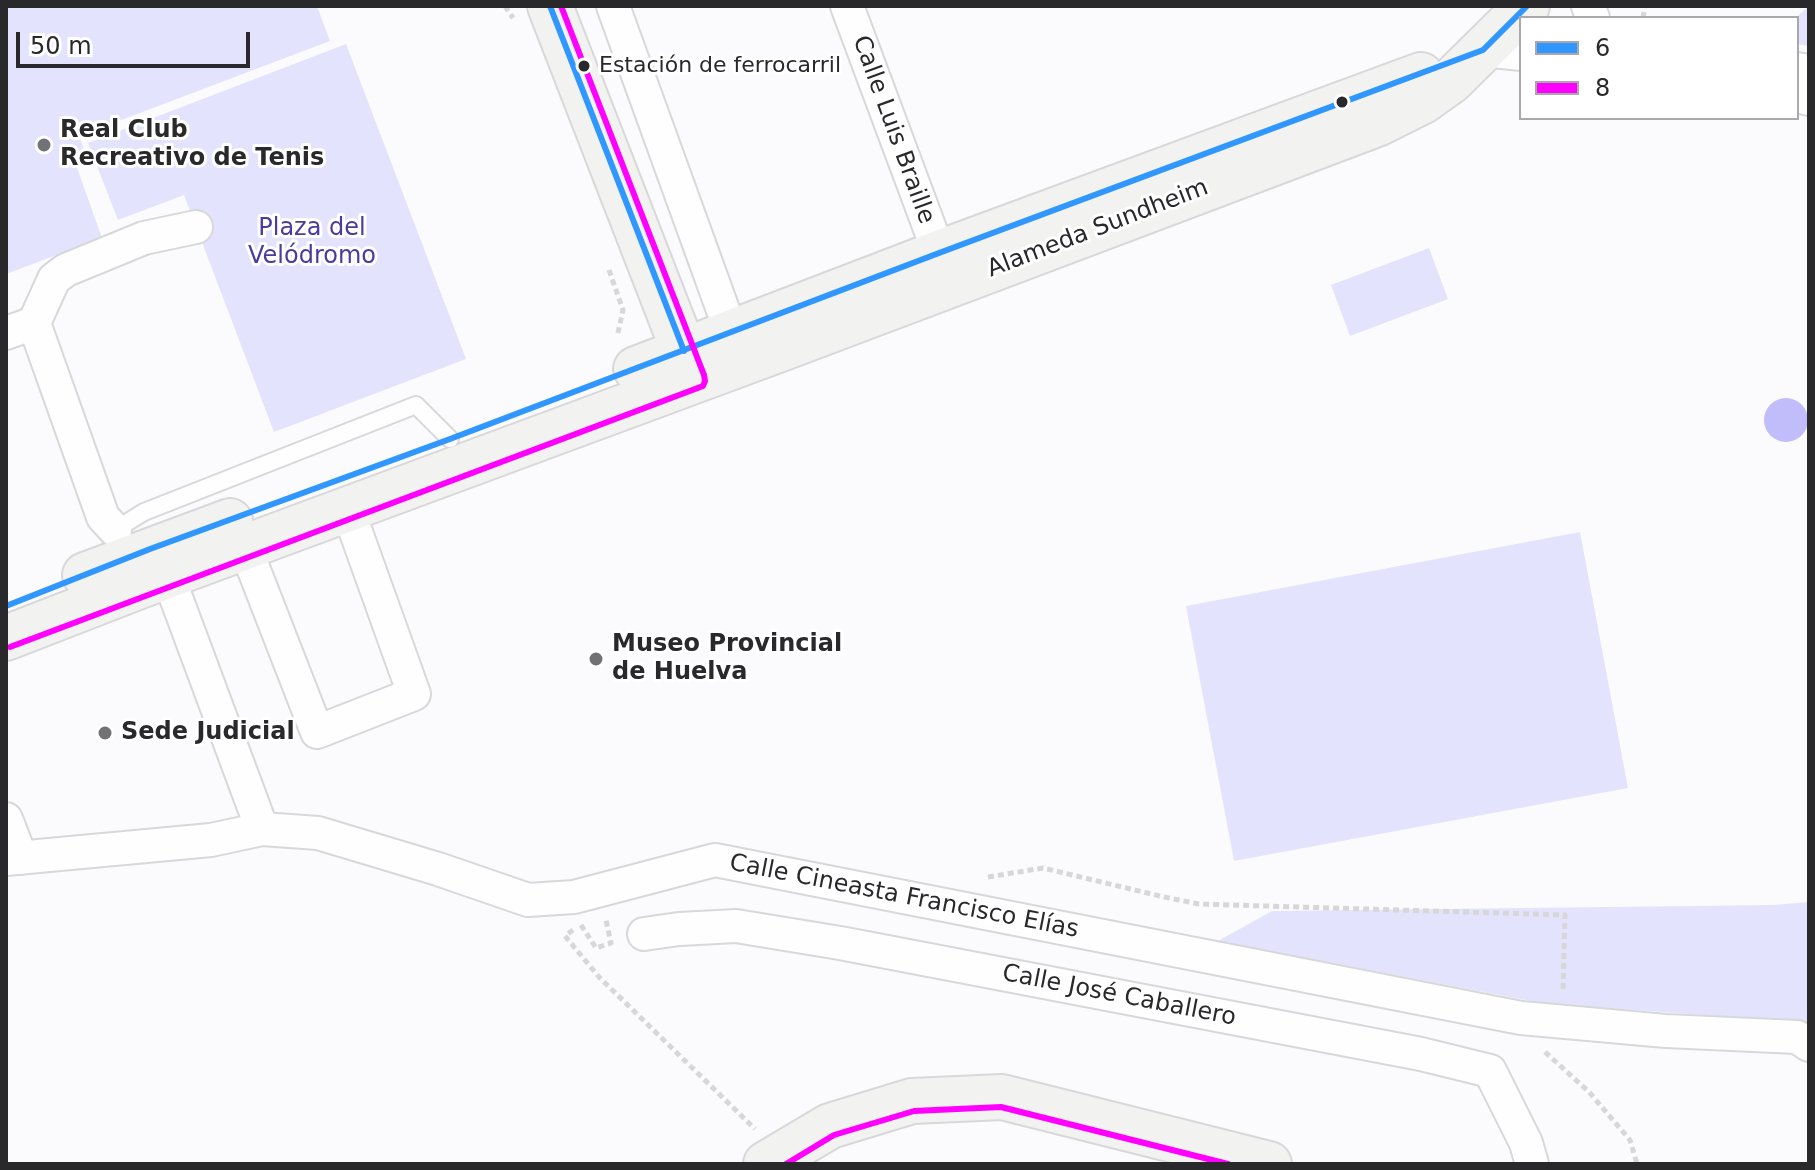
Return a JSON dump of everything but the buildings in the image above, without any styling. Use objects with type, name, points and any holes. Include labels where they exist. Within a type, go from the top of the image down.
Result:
[{"type":"main road","points":[[534,17],[690,365]]},
{"type":"main road","name":"Alameda Sundheim","points":[[6,638],[348,510],[690,365],[1377,124],[1423,101],[1502,52],[1519,21]]},
{"type":"main road","name":"Alameda Sundheim","points":[[6,606],[114,547],[450,439],[627,372],[690,365],[731,332],[1388,87],[1502,52]]},
{"type":"main road","points":[[765,1151],[830,1126],[912,1101],[1002,1097],[1269,1164]]},
{"type":"street","points":[[613,6],[731,332]]},
{"type":"street","name":"Calle Luis Braille","points":[[847,6],[939,253]]},
{"type":"street","points":[[114,547],[20,328],[54,279],[66,270],[144,238],[196,227]]},
{"type":"street","points":[[245,547],[317,732],[414,694],[348,510]]},
{"type":"street","points":[[168,576],[262,829]]},
{"type":"street","points":[[6,819],[13,858]]},
{"type":"street","name":"Calle Cineasta Francisco Elías","points":[[13,858],[211,840],[262,829],[318,833],[528,900],[574,897],[715,860],[1521,1018],[1666,1031],[1797,1037],[1809,1045]]},
{"type":"street","name":"Calle José Caballero","points":[[644,934],[736,926],[840,943],[1476,1067],[1490,1071],[1526,1143],[1532,1164]]},
{"type":"path","points":[[505,6],[511,13],[534,17]]},
{"type":"path","points":[[606,262],[623,310],[616,342],[627,372]]},
{"type":"path","points":[[988,877],[1043,868],[1199,904],[1565,915],[1563,997]]},
{"type":"path","points":[[605,914],[611,943],[596,948],[581,925],[565,936],[599,977],[765,1151]]},
{"type":"path","points":[[1537,1045],[1589,1092],[1630,1140],[1637,1164]]},
{"type":"green space","name":"Real Club Recreativo de Tenis","points":[[6,6],[317,6],[330,41],[79,136],[86,154],[74,159],[102,238],[6,274]]},
{"type":"green space","points":[[1809,6],[1809,46],[1799,44],[1797,16]]},
{"type":"green space","name":"Plaza del Velódromo","points":[[346,44],[466,359],[274,432],[184,195],[118,220],[88,143]]},
{"type":"green space","points":[[1429,248],[1448,299],[1350,336],[1331,285]]},
{"type":"green space","points":[[1580,532],[1628,788],[1234,861],[1186,606]]},
{"type":"green space","points":[[1809,902],[1809,1023],[1541,1003],[1218,941],[1272,911],[1774,905]]},
{"type":"water","points":[[1786,398],[1801,405],[1808,420],[1801,435],[1786,442],[1771,435],[1764,420],[1771,405]]},
{"type":"transit line","name":"6","points":[[550,6],[684,351]]},
{"type":"transit line","name":"8","points":[[10,647],[703,386],[704,375],[561,6]]},
{"type":"transit line","name":"6","points":[[6,606],[150,549],[1483,50],[1527,6]]},
{"type":"transit line","name":"8","points":[[786,1164],[834,1135],[914,1111],[1001,1107],[1228,1164]]},
{"type":"place","name":"Estación de ferrocarril","points":[[584,66]]},
{"type":"place","name":"Real Club Recreativo de Tenis","points":[[44,145]]},
{"type":"place","name":"Museo Provincial de Huelva","points":[[596,659]]},
{"type":"place","name":"Sede Judicial","points":[[105,733]]}]
